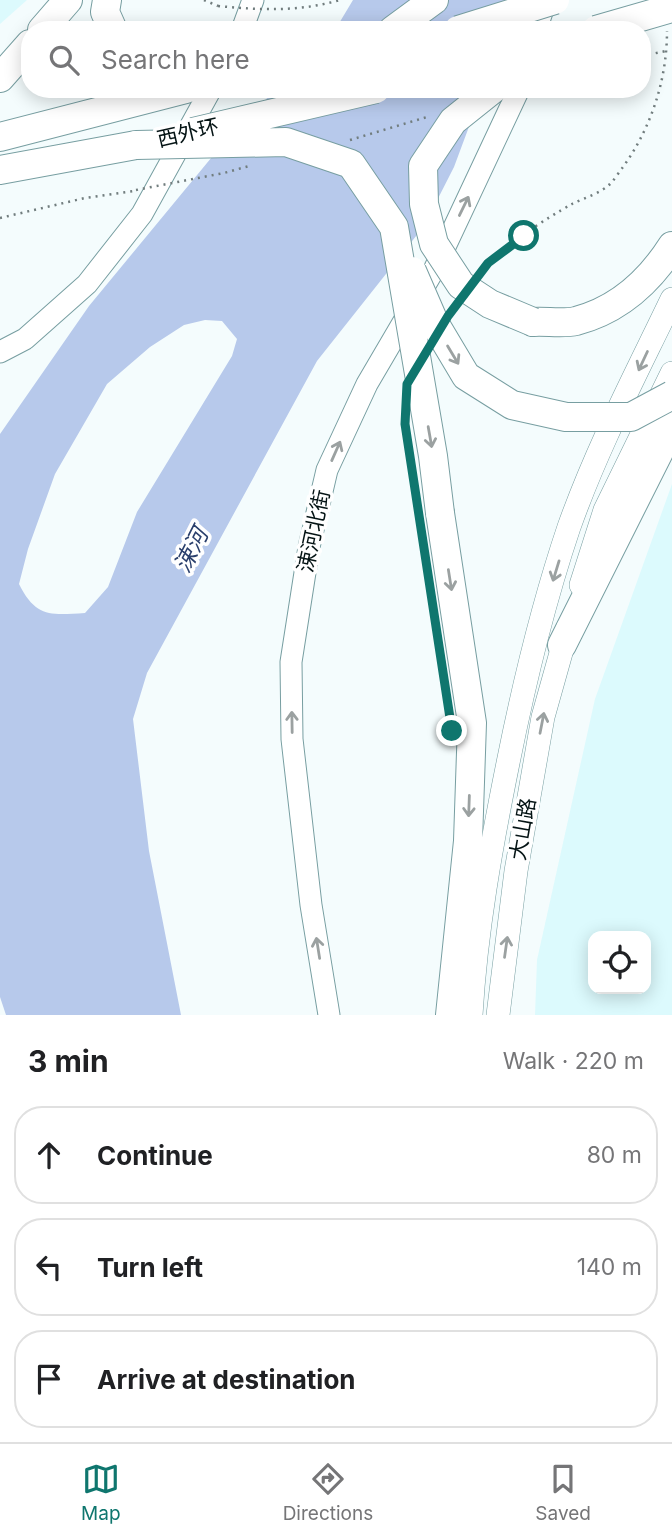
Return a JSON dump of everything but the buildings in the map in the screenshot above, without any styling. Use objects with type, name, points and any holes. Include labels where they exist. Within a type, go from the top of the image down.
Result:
[{"type":"highway","points":[[50,21],[68,0]]},
{"type":"highway","points":[[107,0],[105,12],[109,21]]},
{"type":"highway","points":[[405,21],[434,0]]},
{"type":"highway","points":[[487,21],[555,0]]},
{"type":"highway","points":[[647,21],[670,17]]},
{"type":"highway","points":[[0,78],[21,54]]},
{"type":"highway","name":"西外环","points":[[0,137],[153,98]]},
{"type":"highway","name":"西外环","points":[[4,171],[136,145],[337,98]]},
{"type":"highway","points":[[482,98],[453,121],[423,166],[424,204],[434,244],[461,285],[490,304],[533,322],[574,321],[620,304],[657,270],[672,246]]},
{"type":"highway","points":[[136,145],[286,142],[351,164],[394,227],[435,324],[466,376],[512,405],[566,417],[631,417],[672,395]]},
{"type":"highway","points":[[394,227],[433,456],[472,723],[468,841],[450,1015]]},
{"type":"highway","points":[[562,645],[672,426]]},
{"type":"main road","points":[[245,21],[253,0]]},
{"type":"main road","points":[[539,21],[546,0]]},
{"type":"main road","points":[[0,352],[25,339],[87,284],[142,214],[206,98]]},
{"type":"main road","name":"涑河北街","points":[[329,1015],[311,905],[292,739],[291,662],[309,547],[327,470],[366,384],[435,268],[515,98]]},
{"type":"main road","name":"大山路","points":[[471,1015],[488,860],[538,631],[569,527],[601,448],[672,299]]},
{"type":"main road","name":"大山路","points":[[498,1015],[516,871],[542,717],[605,510],[672,373]]},
{"type":"path","points":[[204,0],[218,6],[270,11],[317,7],[340,0]]},
{"type":"path","points":[[480,274],[488,263],[524,236],[570,205],[610,185],[637,147],[658,98],[670,17]]},
{"type":"path","points":[[651,54],[667,51]]},
{"type":"path","points":[[0,218],[85,198],[136,190]]},
{"type":"shaded area","points":[[0,0],[27,0],[0,24]]},
{"type":"shaded area","points":[[672,484],[672,1015],[535,1015],[537,960],[595,699]]},
{"type":"water","points":[[353,0],[513,0],[507,21],[340,21]]},
{"type":"water","name":"涑河","points":[[267,98],[480,98],[454,167],[424,226],[317,361],[147,673],[133,719],[149,851],[181,1015],[6,1015],[0,997],[0,434],[89,306],[221,146]],"holes":[[[205,320],[222,321],[237,339],[232,356],[137,512],[108,587],[85,613],[54,614],[38,609],[19,584],[28,549],[55,474],[107,384],[150,347],[184,325]]]},
{"type":"route","points":[[452,731],[405,424],[407,384],[448,316],[488,263],[524,236]]}]
